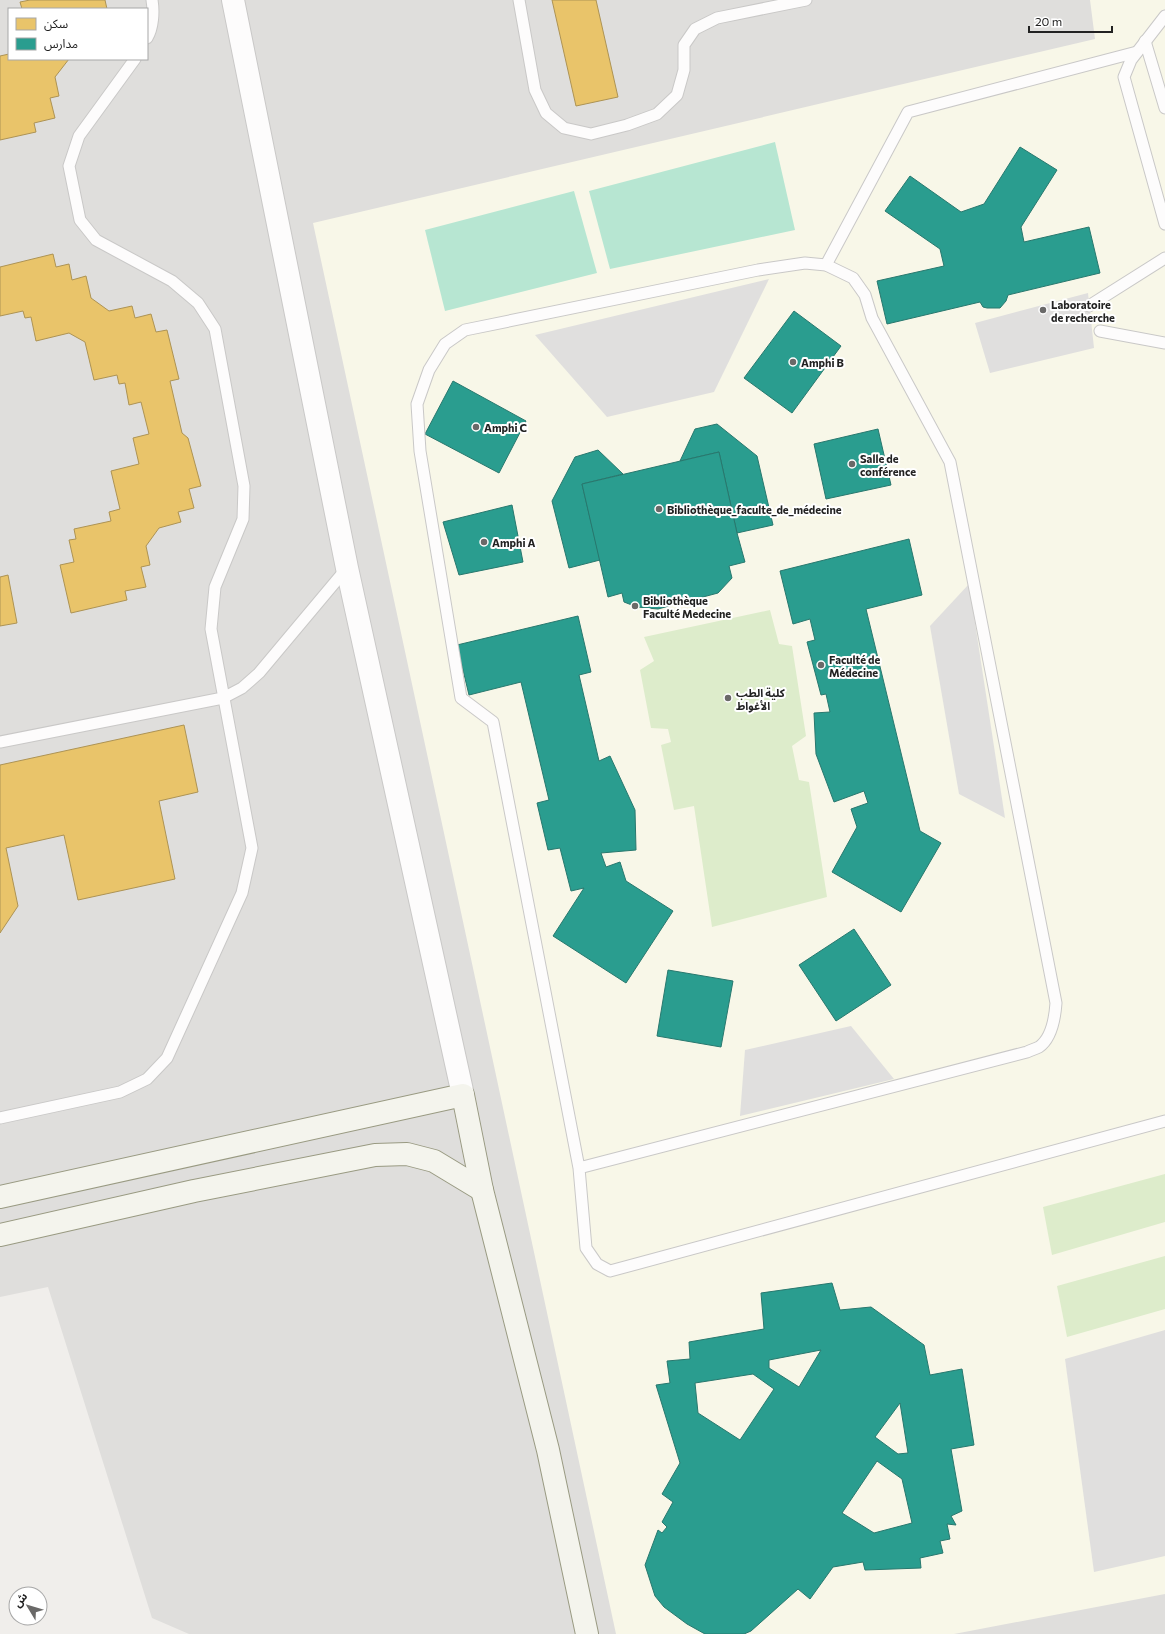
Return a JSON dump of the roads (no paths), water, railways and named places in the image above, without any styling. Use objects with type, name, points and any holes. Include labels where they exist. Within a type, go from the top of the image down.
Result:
[{"type":"main road","points":[[0,1197],[463,1095],[482,1190],[548,1450],[587,1634]]},
{"type":"main road","points":[[0,1235],[202,1190],[375,1155],[407,1154],[434,1161],[482,1190]]},
{"type":"street","points":[[232,0],[347,568],[463,1095]]},
{"type":"lane","points":[[148,36],[150,33],[154,8],[152,0]]},
{"type":"lane","points":[[519,0],[535,90],[546,113],[564,128],[591,134],[627,125],[657,114],[677,95],[684,70],[684,45],[695,29],[717,18],[806,0]]},
{"type":"lane","points":[[1165,16],[1131,60],[1124,76],[1165,224]]},
{"type":"lane","points":[[1145,41],[1165,108]]},
{"type":"lane","points":[[826,265],[908,112],[1138,52]]},
{"type":"lane","points":[[0,1118],[120,1092],[147,1079],[167,1058],[242,893],[252,848],[210,629],[215,587],[243,518],[244,486],[215,329],[198,303],[172,281],[96,240],[80,220],[69,166],[79,136],[134,60]]},
{"type":"lane","points":[[1090,306],[1165,258]]},
{"type":"lane","points":[[579,1168],[1027,1052],[1040,1046],[1048,1036],[1055,1018],[1056,1003],[950,462],[872,318],[865,295],[853,278],[826,265],[805,264],[758,270],[465,330],[445,344],[429,370],[417,404],[420,451],[461,698],[493,722],[579,1168],[586,1248],[597,1264],[610,1271],[1165,1121]]},
{"type":"lane","points":[[1100,332],[1165,343]]},
{"type":"lane","points":[[0,742],[224,698],[242,688],[259,673],[347,568]]},
{"type":"place","name":"Laboratoire de recherche","points":[[1043,310]]},
{"type":"place","name":"Amphi B","points":[[793,362]]},
{"type":"place","name":"Amphi C","points":[[476,427]]},
{"type":"place","name":"Salle de conférence","points":[[852,464]]},
{"type":"place","name":"Bibliothèque_faculte_de_médecine","points":[[659,509]]},
{"type":"place","name":"Amphi A","points":[[484,542]]},
{"type":"place","name":"Bibliothèque Faculté Medecine","points":[[635,606]]},
{"type":"place","name":"Faculté de Médecine","points":[[821,665]]},
{"type":"place","name":"كلية الطب الأغواط","points":[[728,698]]}]
